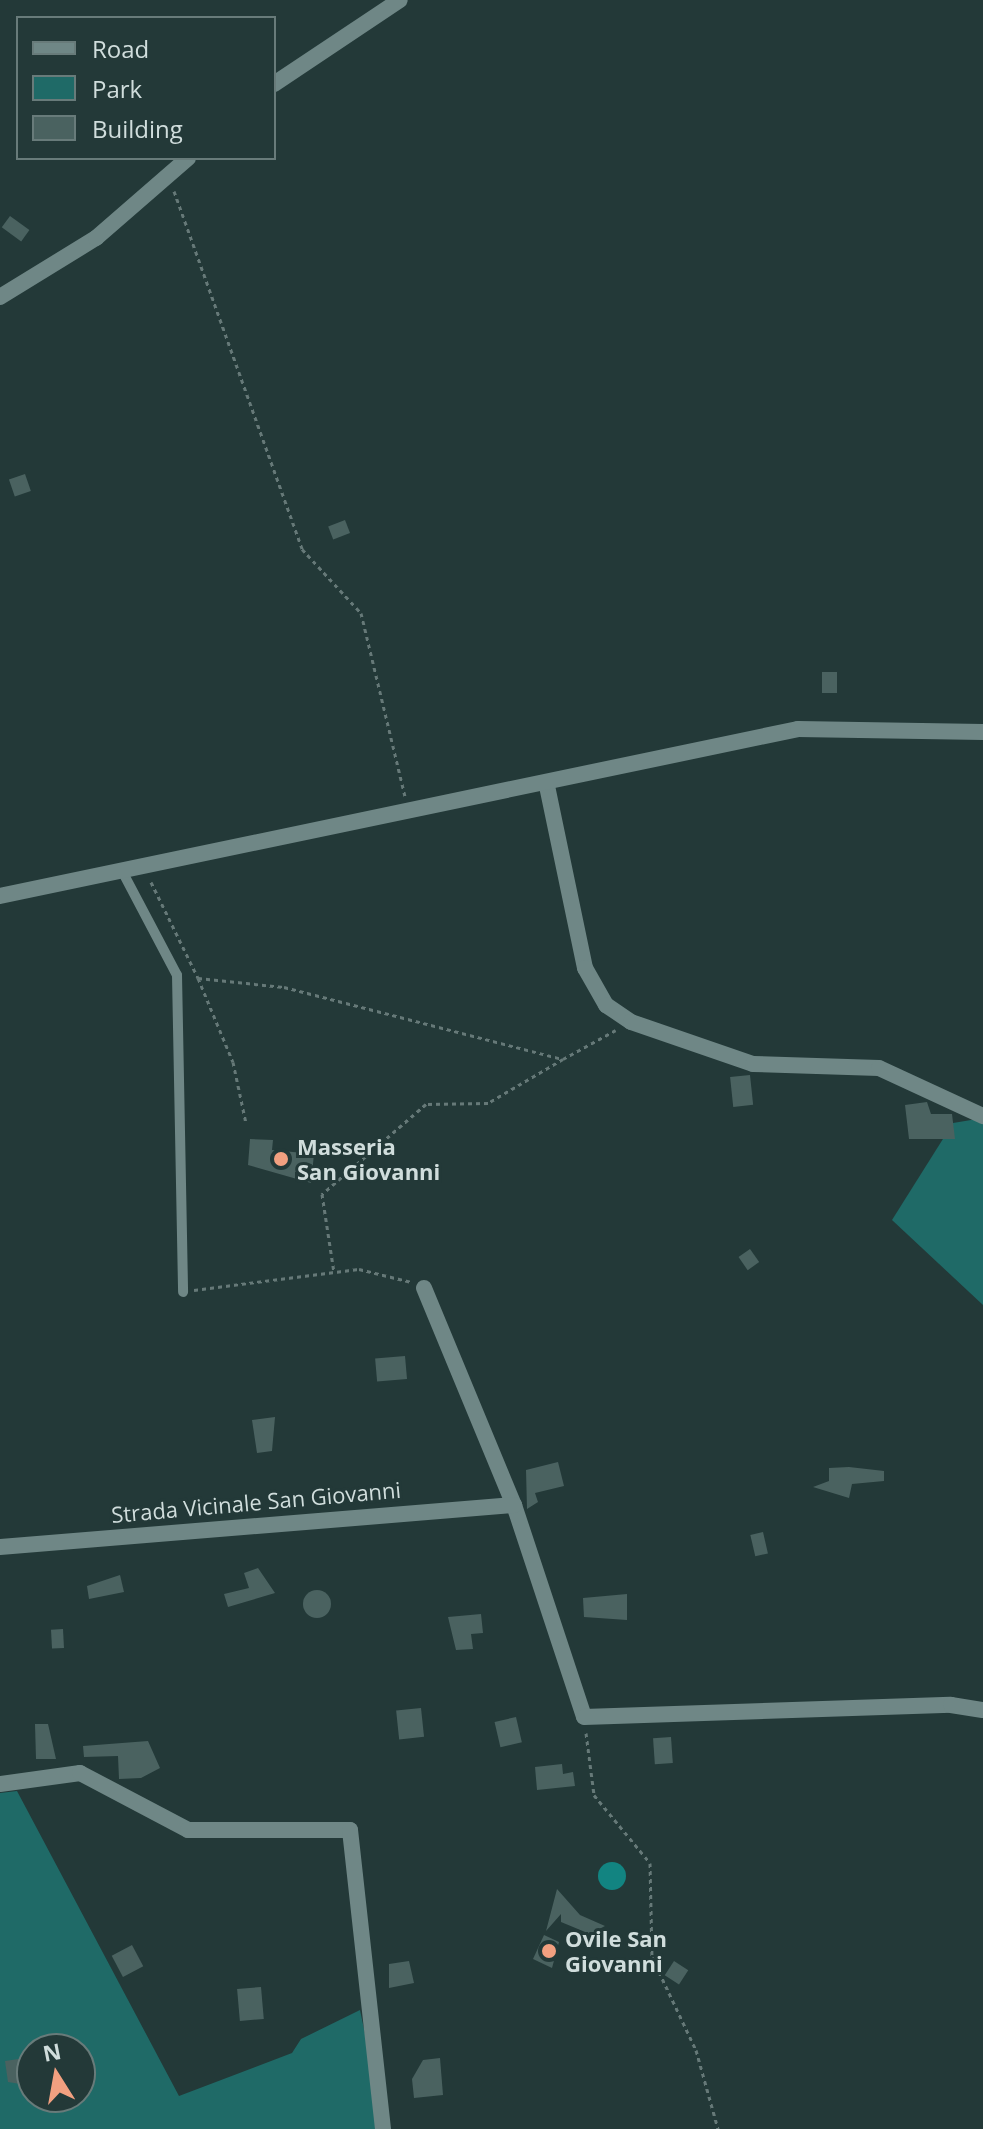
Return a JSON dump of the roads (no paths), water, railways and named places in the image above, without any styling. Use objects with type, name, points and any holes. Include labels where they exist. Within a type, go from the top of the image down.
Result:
[{"type":"street","points":[[276,83],[400,0]]},
{"type":"street","points":[[0,297],[96,238],[186,160]]},
{"type":"street","points":[[0,896],[142,864],[408,816],[798,729],[983,732]]},
{"type":"street","points":[[547,786],[585,968],[606,1005],[631,1022],[753,1064],[879,1068],[983,1116]]},
{"type":"street","points":[[424,1288],[514,1505],[584,1717],[951,1705],[983,1710]]},
{"type":"street","name":"Strada Vicinale San Giovanni","points":[[0,1547],[514,1505]]},
{"type":"street","points":[[0,1784],[80,1773],[188,1830],[350,1830],[383,2129]]},
{"type":"lane","points":[[121,869],[177,975],[183,1292]]},
{"type":"place","name":"Masseria San Giovanni","points":[[281,1159]]},
{"type":"place","name":"Ovile San Giovanni","points":[[549,1951]]}]
